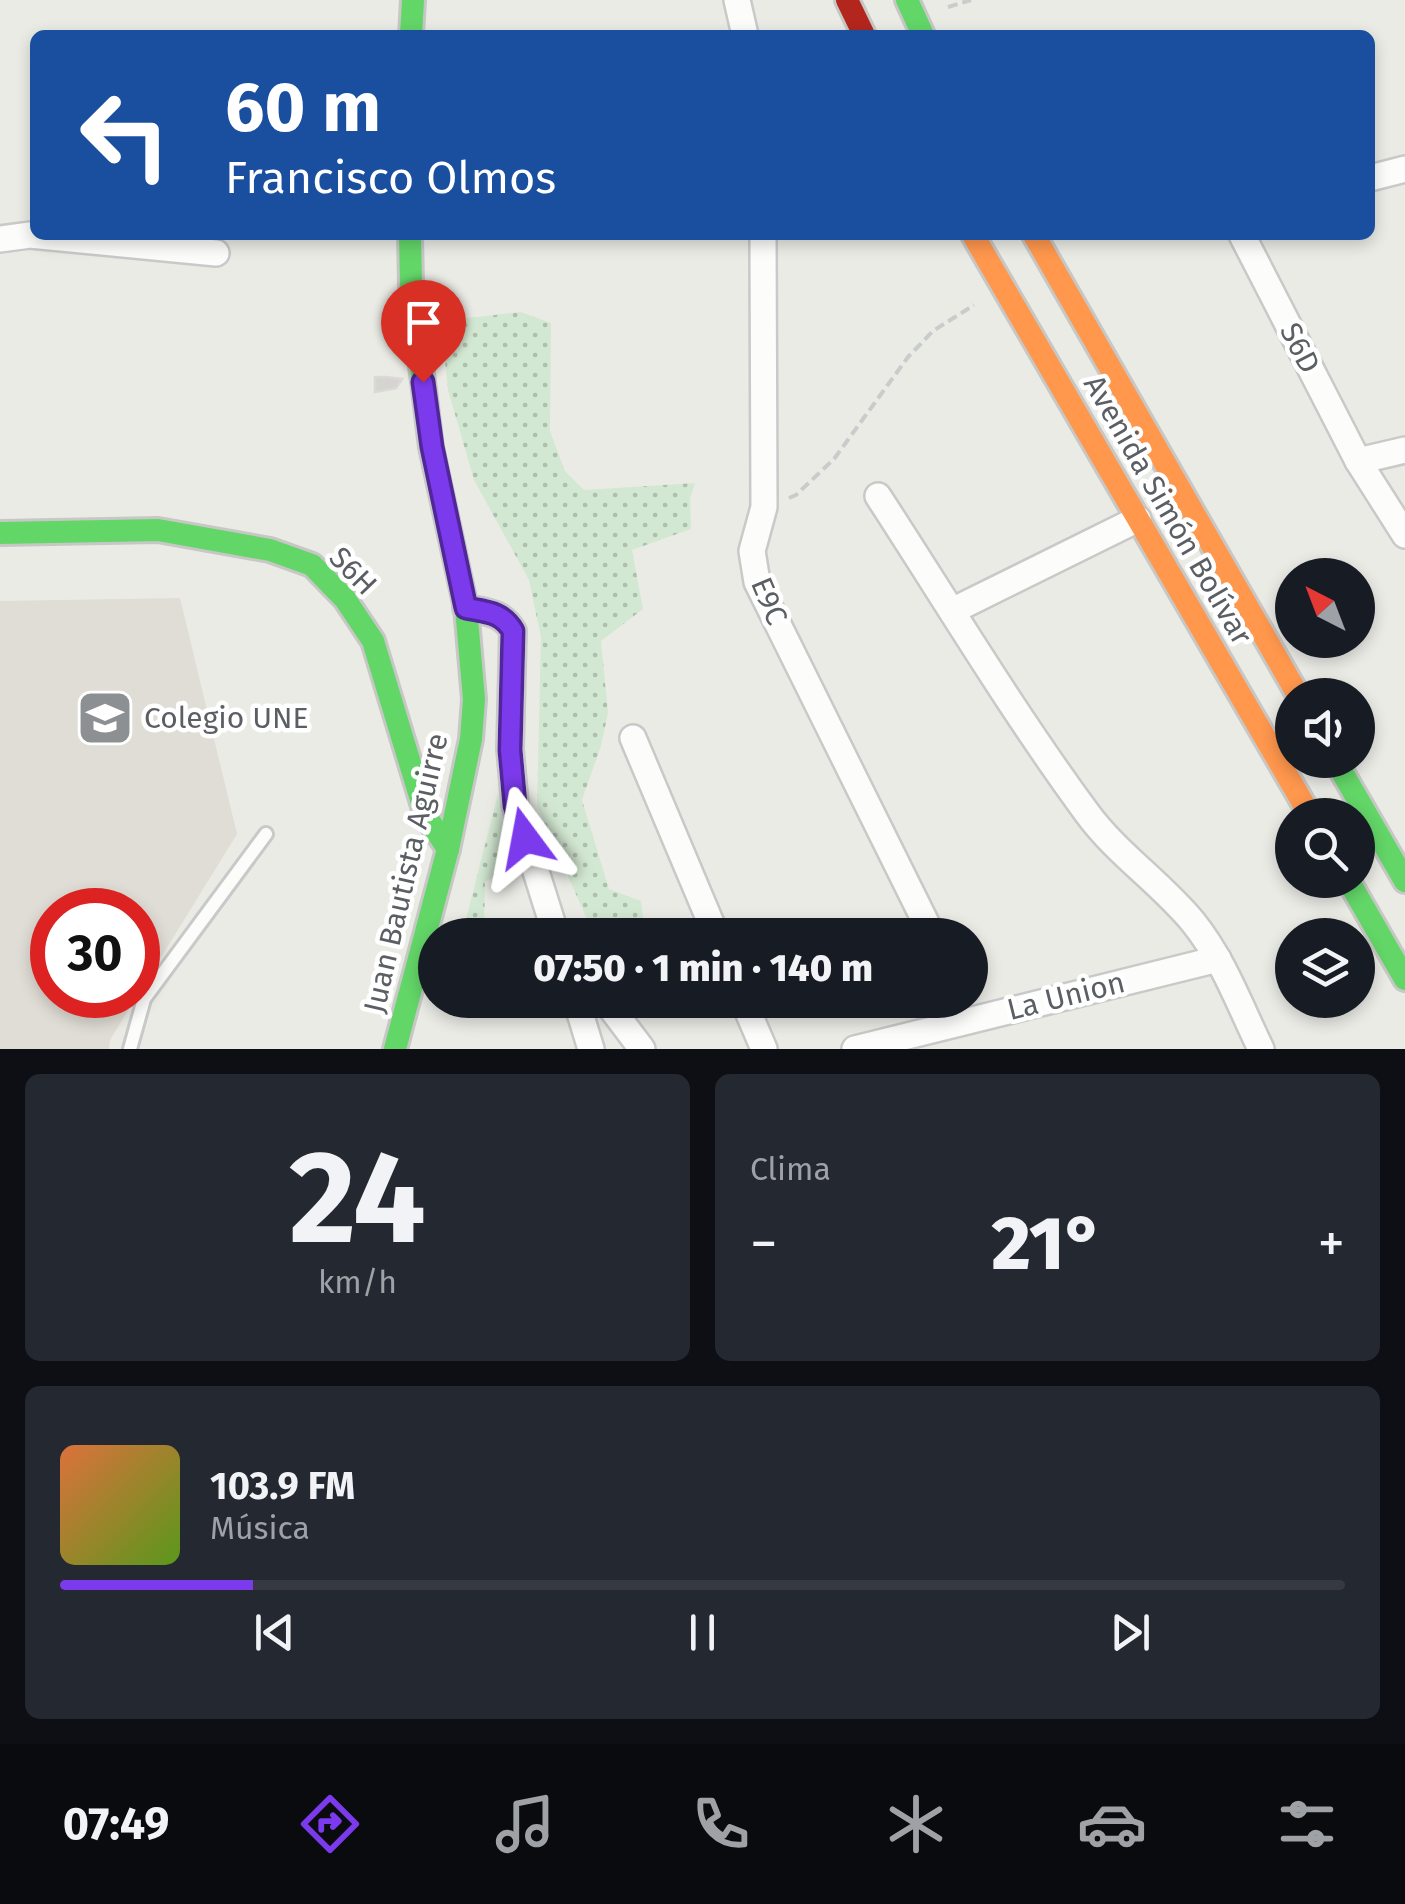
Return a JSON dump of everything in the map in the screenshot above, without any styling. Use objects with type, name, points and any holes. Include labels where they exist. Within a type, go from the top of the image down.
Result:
[{"type":"main road","points":[[411,30],[413,0]]},
{"type":"main road","points":[[847,0],[862,30]]},
{"type":"main road","points":[[906,0],[921,30]]},
{"type":"main road","name":"Juan Bautista Aguirre","points":[[395,1049],[448,849],[471,739],[474,699],[466,608],[432,447],[411,284],[410,240]]},
{"type":"main road","name":"Avenida Simón Bolívar","points":[[976,240],[1300,798]]},
{"type":"main road","name":"Avenida Simón Bolívar","points":[[1037,240],[1288,678]]},
{"type":"main road","name":"S6H","points":[[0,533],[158,530],[270,550],[312,565],[345,599],[373,641],[426,816],[448,849]]},
{"type":"main road","points":[[1345,778],[1405,881]]},
{"type":"main road","points":[[1358,898],[1405,979]]},
{"type":"street","points":[[737,0],[744,30]]},
{"type":"street","points":[[1375,177],[1405,170]]},
{"type":"street","points":[[0,239],[30,235]]},
{"type":"street","points":[[82,240],[216,253]]},
{"type":"street","name":"E9C","points":[[762,240],[764,507],[752,551],[757,582],[924,918]]},
{"type":"street","name":"S6D","points":[[1245,240],[1358,460],[1405,535]]},
{"type":"street","points":[[1358,460],[1405,450]]},
{"type":"street","points":[[878,496],[1033,738],[1090,818],[1190,918],[1218,959],[1260,1049]]},
{"type":"street","points":[[952,611],[1138,519]]},
{"type":"street","points":[[466,608],[497,614],[507,620],[513,631],[510,750],[515,805],[551,918]]},
{"type":"street","points":[[633,738],[709,918]]},
{"type":"street","name":"La Union","points":[[988,1005],[1218,959]]},
{"type":"street","points":[[582,1018],[591,1049]]},
{"type":"street","points":[[619,1018],[642,1049]]},
{"type":"street","points":[[751,1018],[764,1049]]},
{"type":"street","name":"La Union","points":[[855,1049],[943,1018]]},
{"type":"lane","points":[[130,1049],[144,999],[266,834]]},
{"type":"path","points":[[764,507],[796,495],[834,459],[908,357],[933,330],[1003,286]]},
{"type":"shaded area","name":"Colegio UNE","points":[[180,598],[237,834],[160,959],[160,888],[30,888],[30,1018],[124,1018],[109,1049],[0,1049],[0,601]]},
{"type":"green space","points":[[521,312],[551,323],[550,431],[565,471],[584,490],[695,483],[690,499],[691,529],[632,550],[643,609],[601,641],[608,713],[582,800],[609,889],[641,901],[643,918],[586,918],[537,806],[541,638],[529,580],[474,480],[448,390],[441,321]]},
{"type":"green space","points":[[498,794],[513,868],[485,882],[484,918],[466,918]]},
{"type":"building","points":[[375,377],[402,379],[396,388],[375,392]]},
{"type":"traffic: fast","points":[[411,30],[413,0]]},
{"type":"traffic: fast","points":[[907,0],[921,30]]},
{"type":"traffic: fast","points":[[395,1049],[448,849],[471,739],[474,699],[466,608],[431,447],[411,284],[410,240]]},
{"type":"traffic: fast","points":[[0,533],[158,530],[270,550],[312,565],[345,599],[373,641],[426,816],[448,849]]},
{"type":"traffic: fast","points":[[1345,778],[1405,881]]},
{"type":"traffic: fast","points":[[1358,898],[1405,979]]},
{"type":"traffic: slow","points":[[976,240],[1300,798]]},
{"type":"traffic: slow","points":[[1037,240],[1288,678]]},
{"type":"traffic: jam","points":[[847,0],[862,30]]},
{"type":"place","name":"Colegio UNE","points":[[105,718]]},
{"type":"route","points":[[423,382],[432,447],[466,608],[497,614],[507,620],[513,631],[510,750],[515,805],[525,838]]}]
